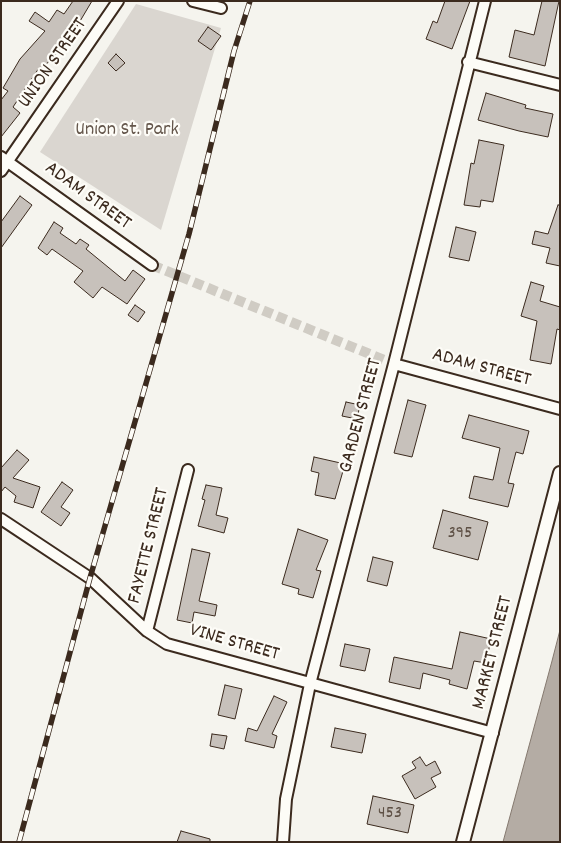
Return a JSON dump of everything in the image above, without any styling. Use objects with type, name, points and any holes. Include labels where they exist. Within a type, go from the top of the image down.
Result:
[{"type":"street","name":"UNION STREET","points":[[1,171],[5,159],[118,1]]},
{"type":"street","points":[[193,1],[222,8]]},
{"type":"street","name":"GARDEN STREET","points":[[283,842],[286,799],[310,684],[394,364],[468,62],[485,1]]},
{"type":"street","points":[[468,62],[560,85]]},
{"type":"street","name":"ADAM STREET","points":[[5,159],[152,265]]},
{"type":"street","name":"ADAM STREET","points":[[394,364],[560,409]]},
{"type":"street","name":"FAYETTE STREET","points":[[147,631],[188,470]]},
{"type":"street","name":"MARKET STREET","points":[[463,842],[560,473]]},
{"type":"street","name":"VINE STREET","points":[[1,520],[90,578],[147,631],[167,644],[493,733]]},
{"type":"green space","name":"Union St. Park","points":[[136,4],[221,28],[161,230],[40,152]]},
{"type":"shaded area","points":[[560,630],[560,842],[503,842],[552,661]]},
{"type":"building","points":[[73,1],[92,1],[70,38],[41,70],[39,68],[13,107],[20,113],[1,137],[1,100],[8,91],[3,88],[20,59],[45,31],[29,21],[35,12],[49,22],[57,10],[64,14]]},
{"type":"building","points":[[445,1],[470,1],[452,49],[426,39],[433,21],[437,23]]},
{"type":"building","points":[[542,1],[559,1],[545,66],[509,57],[515,30],[534,35]]},
{"type":"building","points":[[208,27],[221,36],[211,50],[198,41]]},
{"type":"building","points":[[116,54],[125,63],[116,71],[108,63]]},
{"type":"building","points":[[486,93],[526,105],[525,108],[553,114],[548,137],[478,120]]},
{"type":"building","points":[[479,140],[504,145],[493,202],[481,200],[480,207],[464,205],[471,163],[474,164]]},
{"type":"building","points":[[20,196],[32,205],[1,248],[1,222]]},
{"type":"building","points":[[558,205],[560,205],[560,266],[546,263],[550,248],[532,244],[535,231],[548,234]]},
{"type":"building","points":[[54,222],[63,228],[60,233],[76,244],[80,239],[89,245],[86,249],[125,281],[133,270],[145,279],[127,304],[102,287],[93,298],[74,282],[83,271],[52,249],[47,255],[38,248]]},
{"type":"building","points":[[456,227],[476,232],[469,261],[449,257]]},
{"type":"building","points":[[531,282],[544,286],[540,301],[560,307],[560,330],[557,329],[551,364],[530,360],[537,321],[521,316]]},
{"type":"building","points":[[135,305],[145,312],[138,322],[128,315]]},
{"type":"building","points":[[408,400],[426,405],[412,457],[394,453]]},
{"type":"building","points":[[346,402],[360,405],[357,419],[342,416]]},
{"type":"building","points":[[469,415],[529,431],[523,454],[516,452],[508,483],[514,484],[508,507],[469,498],[474,476],[493,480],[500,448],[462,438]]},
{"type":"building","points":[[17,450],[29,460],[13,478],[40,487],[33,508],[14,502],[16,496],[5,487],[1,492],[1,468]]},
{"type":"building","points":[[314,457],[345,464],[335,499],[315,495],[319,473],[311,471]]},
{"type":"building","points":[[62,482],[73,490],[61,507],[70,513],[61,526],[41,512]]},
{"type":"building","points":[[206,485],[222,488],[216,515],[228,518],[224,533],[198,526],[205,500],[202,499]]},
{"type":"building","points":[[443,510],[488,522],[478,560],[433,548]]},
{"type":"building","points":[[298,529],[328,540],[316,570],[321,571],[313,598],[298,594],[299,589],[282,584]]},
{"type":"building","points":[[192,549],[210,553],[199,601],[217,605],[215,616],[194,612],[192,623],[177,620]]},
{"type":"building","points":[[373,557],[393,562],[387,586],[367,581]]},
{"type":"building","points":[[460,632],[491,639],[486,663],[474,661],[467,689],[449,684],[450,680],[423,673],[420,689],[389,682],[394,657],[452,669]]},
{"type":"building","points":[[345,644],[370,649],[365,671],[340,666]]},
{"type":"building","points":[[225,685],[242,689],[235,719],[218,715]]},
{"type":"building","points":[[274,696],[287,702],[272,734],[277,736],[274,748],[245,741],[248,728],[257,731]]},
{"type":"building","points":[[335,728],[366,734],[362,753],[331,747]]},
{"type":"building","points":[[212,734],[227,736],[224,749],[210,746]]},
{"type":"building","points":[[420,757],[426,766],[435,761],[441,773],[431,778],[436,787],[415,799],[402,776],[416,768],[412,762]]},
{"type":"building","points":[[373,796],[414,805],[408,833],[367,824]]},
{"type":"building","points":[[181,831],[210,839],[210,842],[177,842]]},
{"type":"tunnel","points":[[152,265],[394,364]]},
{"type":"railway","points":[[19,842],[90,578],[189,234],[234,51],[250,1]]}]
